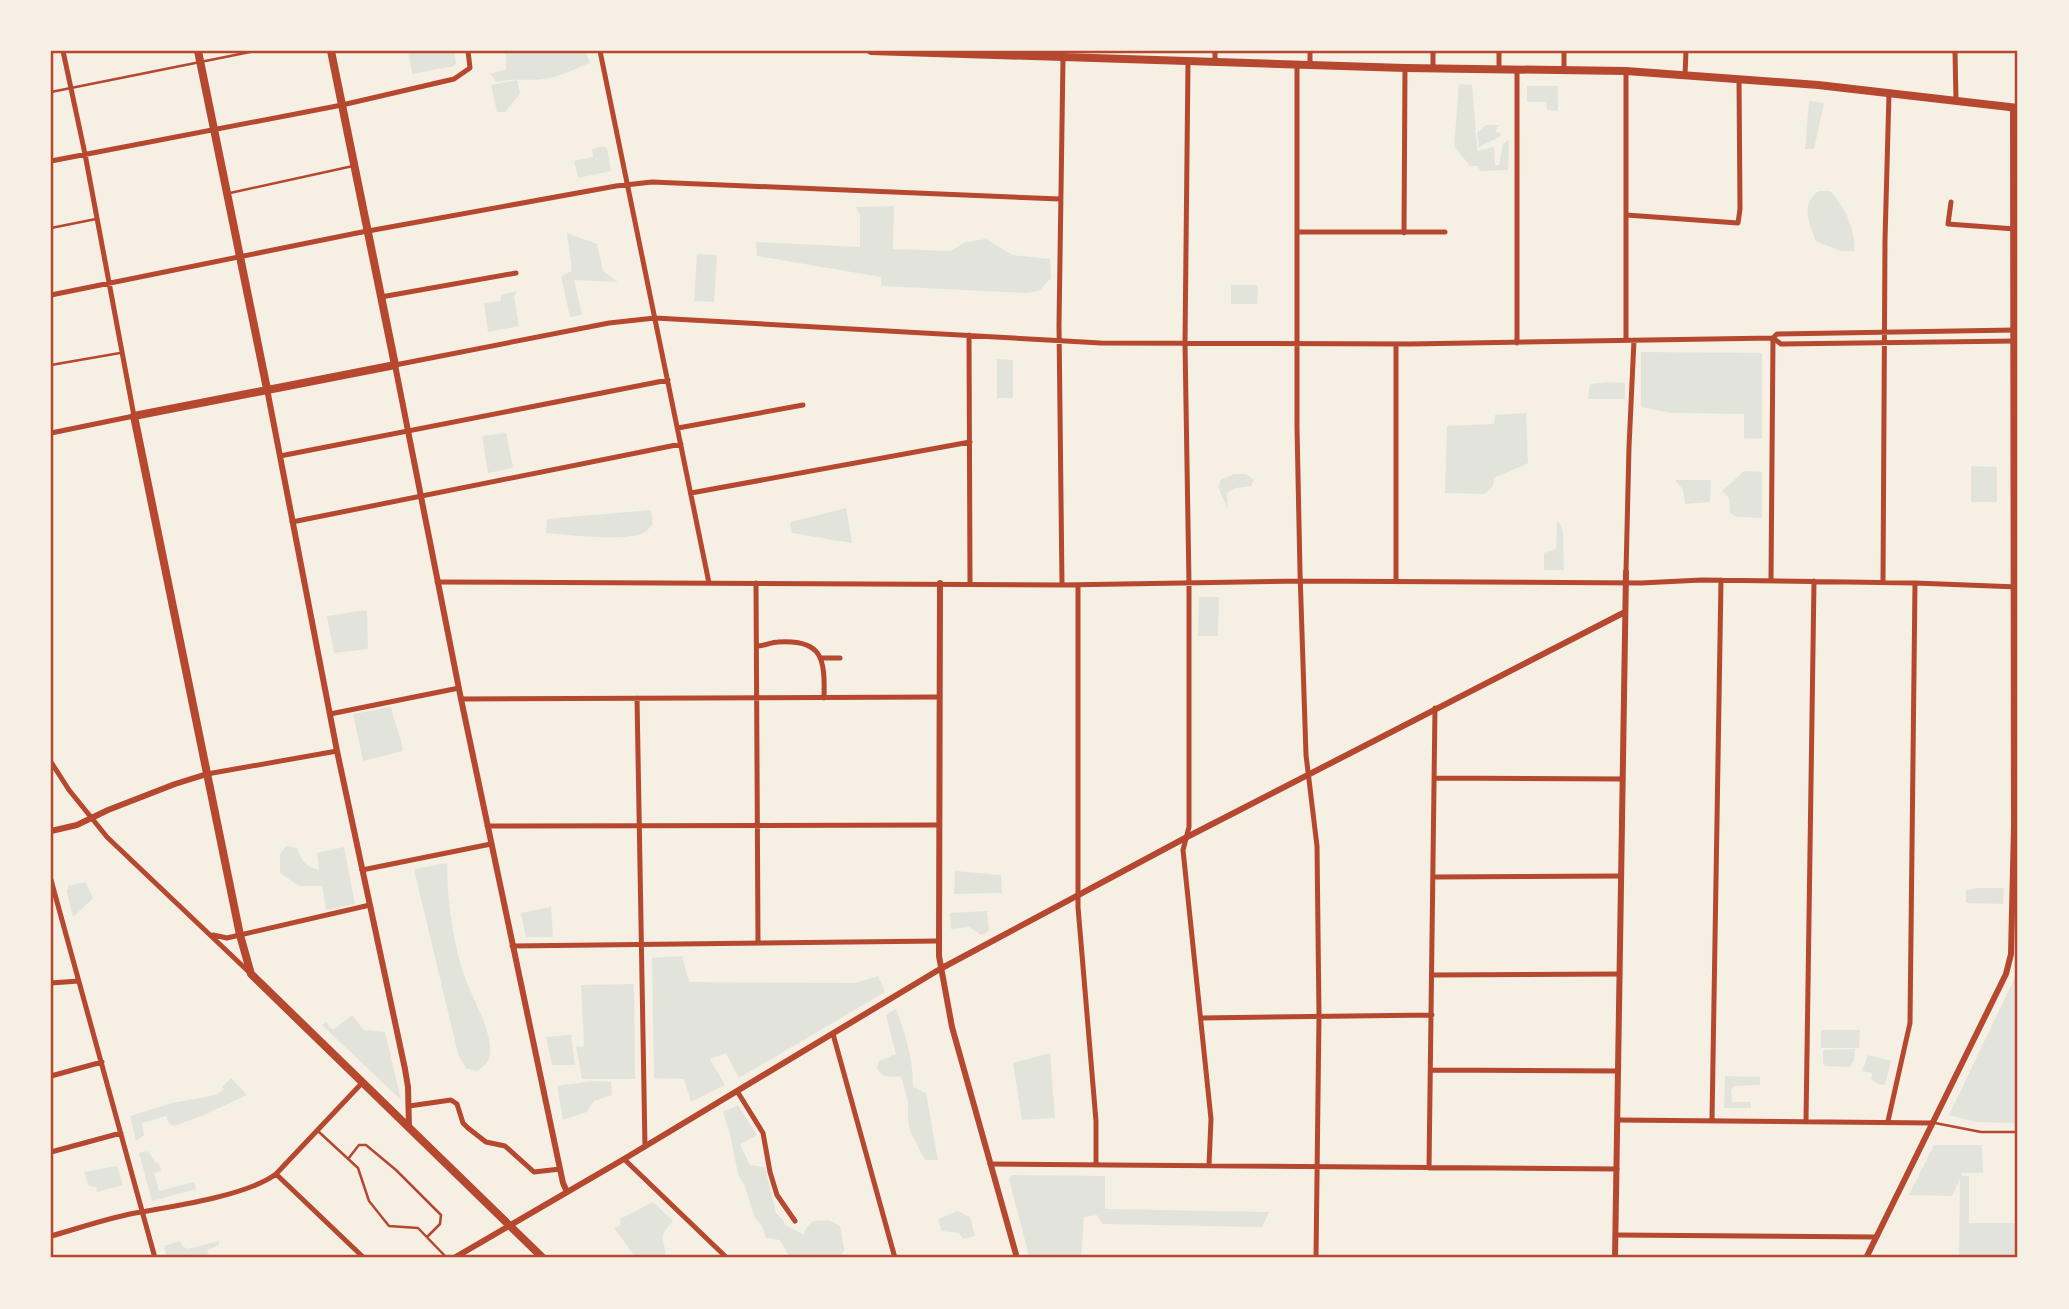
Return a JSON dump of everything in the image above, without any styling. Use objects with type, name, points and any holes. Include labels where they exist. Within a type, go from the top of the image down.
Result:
[{"type":"main road","points":[[198,51],[267,389]]},
{"type":"main road","points":[[331,51],[395,365],[134,416],[240,934],[251,974],[543,1258]]},
{"type":"main road","points":[[871,51],[1035,54],[1063,58],[1128,56],[1215,63],[1626,71],[1739,79],[2016,107]]},
{"type":"street","points":[[51,433],[134,416],[64,51]]},
{"type":"street","points":[[51,161],[342,104],[454,79],[470,68],[468,51]]},
{"type":"street","points":[[600,51],[709,583]]},
{"type":"street","points":[[1215,51],[1215,63]]},
{"type":"street","points":[[1310,51],[1310,65]]},
{"type":"street","points":[[1433,51],[1433,68]]},
{"type":"street","points":[[1499,51],[1499,69]]},
{"type":"street","points":[[1564,51],[1564,70]]},
{"type":"street","points":[[1685,75],[1686,51]]},
{"type":"street","points":[[1955,51],[1956,100]]},
{"type":"street","points":[[1062,585],[1059,325],[1063,58]]},
{"type":"street","points":[[1188,62],[1185,343],[1189,829],[1183,850],[1211,1119],[1209,1165]]},
{"type":"street","points":[[1297,65],[1300,581],[1308,774],[1317,846],[1319,1016],[1316,1258]]},
{"type":"street","points":[[1404,233],[1405,68]]},
{"type":"street","points":[[1517,69],[1517,343]]},
{"type":"street","points":[[1626,71],[1626,340]]},
{"type":"street","points":[[1626,215],[1738,223],[1739,79]]},
{"type":"street","points":[[1884,582],[1889,93]]},
{"type":"street","points":[[1866,1258],[2006,974],[2015,942],[2016,107]]},
{"type":"street","points":[[51,295],[367,231],[628,184],[653,182],[1060,199]]},
{"type":"street","points":[[2015,196],[2018,189]]},
{"type":"street","points":[[1951,202],[1948,223],[2015,229]]},
{"type":"street","points":[[1297,232],[1445,232]]},
{"type":"street","points":[[381,297],[516,272]]},
{"type":"street","points":[[567,1192],[487,826],[395,365],[609,323],[655,318],[1060,340],[1185,343],[1517,343],[1773,338],[1781,344],[2015,341]]},
{"type":"street","points":[[1770,580],[1773,338],[1777,334],[2015,330]]},
{"type":"street","points":[[969,335],[970,583]]},
{"type":"street","points":[[1615,1258],[1628,450],[1634,340]]},
{"type":"street","points":[[1396,344],[1396,581]]},
{"type":"street","points":[[280,456],[668,380]]},
{"type":"street","points":[[267,389],[337,751],[405,1069],[410,1106],[409,1128]]},
{"type":"street","points":[[678,428],[803,405]]},
{"type":"street","points":[[691,493],[970,443]]},
{"type":"street","points":[[292,522],[681,444]]},
{"type":"street","points":[[1712,1120],[1721,580]]},
{"type":"street","points":[[437,582],[1078,585],[1300,581],[1626,583],[1770,580],[2016,587]]},
{"type":"street","points":[[1806,1121],[1814,581]]},
{"type":"street","points":[[757,583],[758,942]]},
{"type":"street","points":[[940,583],[940,969],[952,1027],[1017,1258]]},
{"type":"street","points":[[1888,1121],[1910,1023],[1915,583]]},
{"type":"street","points":[[1078,585],[1078,895],[1096,1121],[1096,1164]]},
{"type":"street","points":[[454,1258],[624,1160],[940,969],[1308,774],[1626,612]]},
{"type":"street","points":[[757,646],[777,642],[803,642],[812,646],[820,658],[824,698]]},
{"type":"street","points":[[820,658],[840,659]]},
{"type":"street","points":[[330,714],[459,688]]},
{"type":"street","points":[[461,699],[939,696]]},
{"type":"street","points":[[637,698],[645,1147]]},
{"type":"street","points":[[1429,1168],[1435,708]]},
{"type":"street","points":[[51,831],[77,825],[90,817],[207,774],[337,751]]},
{"type":"street","points":[[51,762],[90,817],[124,855],[251,974]]},
{"type":"street","points":[[1435,778],[1623,779]]},
{"type":"street","points":[[487,826],[939,825]]},
{"type":"street","points":[[362,870],[491,844]]},
{"type":"street","points":[[1434,877],[1621,876]]},
{"type":"street","points":[[51,880],[155,1258]]},
{"type":"street","points":[[208,933],[227,938],[370,905]]},
{"type":"street","points":[[512,946],[939,941]]},
{"type":"street","points":[[1433,975],[1620,974]]},
{"type":"street","points":[[51,983],[79,981]]},
{"type":"street","points":[[1201,1018],[1432,1015]]},
{"type":"street","points":[[833,1034],[895,1258]]},
{"type":"street","points":[[51,1076],[102,1062]]},
{"type":"street","points":[[1431,1070],[1618,1071]]},
{"type":"street","points":[[51,1236],[260,1184],[276,1174],[362,1083]]},
{"type":"street","points":[[737,1091],[763,1133],[777,1195],[795,1221]]},
{"type":"street","points":[[410,1106],[451,1100],[457,1104],[463,1123],[486,1142],[505,1146],[534,1172],[560,1169]]},
{"type":"street","points":[[1618,1120],[1932,1122]]},
{"type":"street","points":[[51,1152],[121,1133]]},
{"type":"street","points":[[624,1160],[727,1258]]},
{"type":"street","points":[[990,1164],[1617,1169]]},
{"type":"street","points":[[276,1174],[364,1258]]},
{"type":"street","points":[[1616,1235],[1877,1237]]},
{"type":"lane","points":[[51,92],[255,51]]},
{"type":"lane","points":[[227,193],[353,166]]},
{"type":"lane","points":[[51,228],[96,219]]},
{"type":"lane","points":[[51,365],[122,353]]},
{"type":"lane","points":[[1932,1122],[1981,1132],[2018,1132]]},
{"type":"lane","points":[[316,1129],[359,1170],[372,1206],[389,1226],[418,1228],[447,1258]]},
{"type":"lane","points":[[348,1158],[359,1145],[366,1145],[440,1213],[440,1224],[427,1237]]},
{"type":"shaded area","points":[[408,51],[454,51],[456,63],[454,66],[412,74]]},
{"type":"shaded area","points":[[506,51],[586,51],[590,63],[548,78],[497,82],[490,74],[506,69]]},
{"type":"shaded area","points":[[517,80],[520,94],[505,112],[497,112],[491,85]]},
{"type":"shaded area","points":[[1459,84],[1472,85],[1477,147],[1477,133],[1486,125],[1499,125],[1495,132],[1501,136],[1477,148],[1477,151],[1494,147],[1495,165],[1499,165],[1503,144],[1509,140],[1508,170],[1480,171],[1478,166],[1470,166],[1454,146]]},
{"type":"shaded area","points":[[1527,86],[1558,86],[1558,111],[1547,110],[1546,102],[1527,102]]},
{"type":"shaded area","points":[[1809,101],[1824,103],[1814,149],[1805,149]]},
{"type":"shaded area","points":[[604,146],[607,148],[611,171],[578,178],[574,161],[593,157],[592,149]]},
{"type":"shaded area","points":[[1819,191],[1830,191],[1845,211],[1853,235],[1854,251],[1841,251],[1816,241],[1808,208],[1813,196]]},
{"type":"shaded area","points":[[894,206],[893,249],[950,251],[966,242],[986,239],[1012,255],[1050,259],[1051,278],[1040,290],[1027,293],[881,286],[881,277],[757,256],[756,242],[860,247],[860,215],[856,207]]},
{"type":"shaded area","points":[[567,233],[597,244],[603,271],[618,282],[574,280],[582,315],[570,317],[561,276],[572,271]]},
{"type":"shaded area","points":[[697,254],[717,255],[714,302],[694,301]]},
{"type":"shaded area","points":[[1231,285],[1258,285],[1257,304],[1231,304]]},
{"type":"shaded area","points":[[517,291],[514,297],[519,326],[488,332],[484,303],[501,301],[501,295]]},
{"type":"shaded area","points":[[1641,352],[1762,353],[1762,439],[1744,438],[1744,414],[1672,413],[1641,407]]},
{"type":"shaded area","points":[[997,359],[1013,360],[1013,398],[997,398]]},
{"type":"shaded area","points":[[1625,383],[1625,399],[1588,399],[1590,384]]},
{"type":"shaded area","points":[[1526,413],[1528,463],[1494,478],[1493,486],[1485,494],[1445,493],[1447,426],[1494,424],[1495,415]]},
{"type":"shaded area","points":[[506,433],[513,468],[488,473],[482,436]]},
{"type":"shaded area","points":[[1971,466],[1997,467],[1997,502],[1971,502]]},
{"type":"shaded area","points":[[1744,471],[1762,472],[1762,518],[1737,517],[1730,513],[1729,498],[1722,491]]},
{"type":"shaded area","points":[[1234,474],[1246,474],[1254,480],[1251,486],[1236,488],[1227,493],[1228,509],[1218,487],[1222,479]]},
{"type":"shaded area","points":[[1675,480],[1711,480],[1710,502],[1685,504],[1683,490]]},
{"type":"shaded area","points":[[846,508],[852,543],[792,533],[790,522]]},
{"type":"shaded area","points":[[651,510],[652,525],[643,533],[632,536],[594,537],[546,533],[547,519]]},
{"type":"shaded area","points":[[1559,522],[1563,531],[1564,570],[1544,570],[1544,553],[1556,549]]},
{"type":"shaded area","points":[[1199,597],[1219,597],[1218,636],[1198,636]]},
{"type":"shaded area","points":[[367,610],[368,649],[334,653],[327,616]]},
{"type":"shaded area","points":[[391,707],[403,751],[363,761],[353,714]]},
{"type":"shaded area","points":[[286,846],[297,848],[305,862],[319,870],[317,853],[344,847],[355,904],[326,910],[322,886],[299,886],[280,873],[280,854]]},
{"type":"shaded area","points":[[447,863],[449,902],[458,953],[490,1043],[488,1060],[477,1071],[467,1069],[458,1054],[414,869]]},
{"type":"shaded area","points":[[955,871],[1001,875],[1002,893],[954,894]]},
{"type":"shaded area","points":[[85,882],[93,898],[73,917],[66,889],[68,886]]},
{"type":"shaded area","points":[[2004,888],[2003,904],[1966,903],[1966,890]]},
{"type":"shaded area","points":[[551,907],[553,937],[526,937],[521,913]]},
{"type":"shaded area","points":[[987,911],[989,931],[981,935],[969,927],[951,929],[950,913]]},
{"type":"shaded area","points":[[682,956],[689,982],[855,983],[878,976],[885,992],[739,1078],[726,1053],[710,1059],[725,1085],[691,1102],[684,1079],[654,1078],[652,958]]},
{"type":"shaded area","points":[[2018,971],[2018,1123],[1976,1122],[1949,1115]]},
{"type":"shaded area","points":[[634,984],[635,1079],[582,1079],[576,1046],[583,1047],[584,1043],[581,985]]},
{"type":"shaded area","points":[[896,1009],[908,1047],[913,1087],[926,1093],[938,1160],[925,1160],[910,1131],[908,1101],[901,1076],[887,1076],[877,1068],[879,1061],[896,1054],[886,1015]]},
{"type":"shaded area","points":[[352,1015],[364,1030],[385,1032],[401,1100],[322,1025],[326,1022],[333,1030]]},
{"type":"shaded area","points":[[1821,1030],[1860,1030],[1859,1048],[1821,1048]]},
{"type":"shaded area","points":[[571,1035],[575,1065],[552,1065],[546,1037]]},
{"type":"shaded area","points":[[1855,1049],[1850,1067],[1825,1066],[1823,1063],[1823,1050]]},
{"type":"shaded area","points":[[1050,1053],[1055,1118],[1022,1120],[1013,1063]]},
{"type":"shaded area","points":[[1868,1055],[1891,1061],[1885,1085],[1871,1079],[1872,1073],[1862,1071]]},
{"type":"shaded area","points":[[1725,1076],[1760,1077],[1760,1085],[1734,1086],[1731,1090],[1732,1102],[1751,1102],[1751,1108],[1724,1108]]},
{"type":"shaded area","points":[[231,1078],[247,1095],[174,1126],[166,1116],[142,1123],[144,1135],[136,1141],[130,1116],[172,1103],[216,1095]]},
{"type":"shaded area","points":[[593,1081],[611,1082],[612,1095],[594,1101],[587,1112],[563,1120],[557,1086]]},
{"type":"shaded area","points":[[738,1105],[757,1135],[740,1144],[750,1165],[765,1167],[776,1213],[784,1224],[804,1235],[806,1228],[813,1221],[829,1220],[840,1226],[844,1250],[840,1258],[790,1258],[780,1240],[766,1238],[738,1174],[723,1112]]},
{"type":"shaded area","points":[[1934,1145],[1982,1145],[1983,1173],[1962,1173],[1961,1176],[1969,1176],[1969,1223],[2018,1223],[2018,1258],[1959,1258],[1960,1179],[1952,1196],[1909,1195]]},
{"type":"shaded area","points":[[148,1151],[159,1164],[161,1171],[154,1173],[159,1191],[194,1182],[196,1189],[152,1201],[139,1153]]},
{"type":"shaded area","points":[[117,1166],[123,1185],[97,1192],[96,1187],[89,1186],[84,1172]]},
{"type":"shaded area","points":[[1012,1175],[1105,1176],[1105,1209],[1269,1212],[1262,1227],[1102,1224],[1097,1215],[1084,1217],[1081,1256],[1029,1256],[1009,1179]]},
{"type":"shaded area","points":[[653,1202],[673,1221],[663,1236],[665,1257],[636,1258],[614,1228],[621,1225],[620,1219]]},
{"type":"shaded area","points":[[958,1211],[970,1217],[975,1236],[963,1239],[959,1233],[942,1231],[938,1219]]},
{"type":"shaded area","points":[[180,1241],[182,1246],[188,1249],[219,1241],[219,1245],[207,1250],[210,1258],[167,1258],[164,1246]]}]
